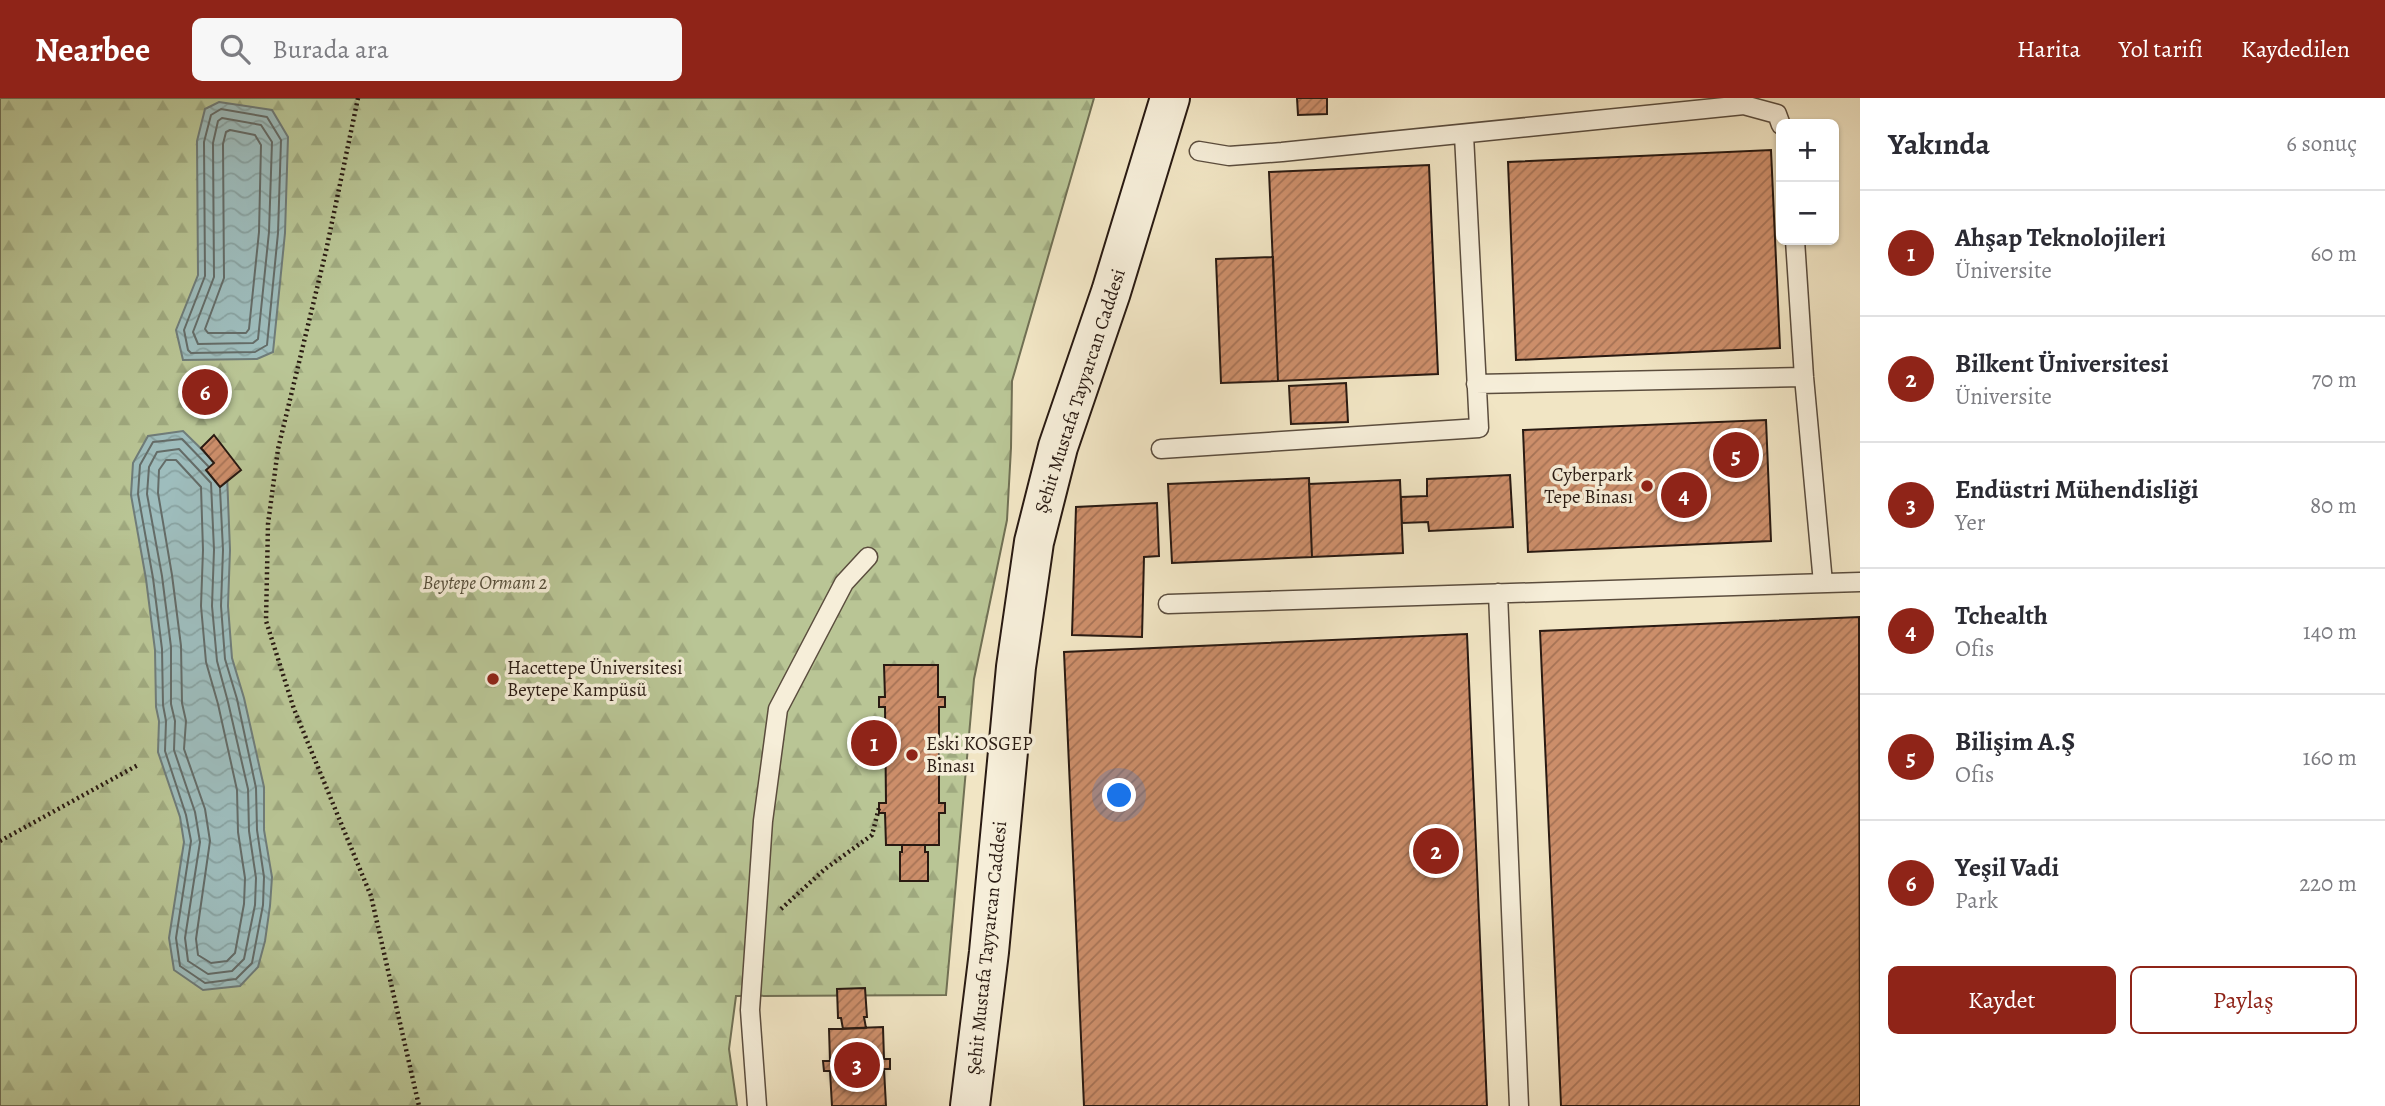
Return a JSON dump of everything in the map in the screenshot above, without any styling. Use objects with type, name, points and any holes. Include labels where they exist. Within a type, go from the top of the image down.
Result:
[{"type":"main road","name":"Şehit Mustafa Tayyarcan Caddesi","points":[[970,1106],[989,952],[1016,667],[1034,542],[1058,447],[1111,292],[1170,98]]},
{"type":"lane","points":[[1199,151],[1229,156],[1464,135],[1744,105],[1777,114],[1779,119]]},
{"type":"lane","points":[[1161,449],[1479,429],[1464,135]]},
{"type":"lane","points":[[1795,245],[1804,377],[1823,583]]},
{"type":"lane","points":[[1476,384],[1804,377]]},
{"type":"lane","points":[[757,1106],[750,1010],[754,933],[763,821],[778,709],[844,583],[868,557]]},
{"type":"lane","points":[[1168,604],[1860,582]]},
{"type":"lane","points":[[1498,593],[1519,1106]]},
{"type":"path","points":[[358,98],[326,251],[278,449],[268,524],[266,621],[294,709],[371,896],[419,1106]]},
{"type":"path","points":[[0,841],[138,765]]},
{"type":"path","points":[[754,933],[825,869],[872,835],[879,808]]},
{"type":"green space","name":"Beytepe Ormanı 2","points":[[0,98],[1094,98],[1012,381],[1007,520],[974,679],[946,995],[736,996],[729,1049],[737,1106],[0,1106]]},
{"type":"water","points":[[219,102],[272,110],[288,137],[285,233],[273,352],[257,359],[183,360],[176,330],[198,275],[197,141],[205,109]]},
{"type":"water","points":[[183,431],[227,474],[230,550],[228,606],[232,658],[264,787],[264,830],[272,877],[265,941],[258,967],[240,986],[203,990],[174,970],[169,938],[184,842],[180,817],[158,752],[155,650],[131,495],[133,463],[148,436]]},
{"type":"building","points":[[1297,98],[1327,98],[1327,114],[1298,115]]},
{"type":"building","points":[[1771,150],[1780,348],[1516,360],[1508,162]]},
{"type":"building","points":[[1429,165],[1438,374],[1278,381],[1269,172]]},
{"type":"building","points":[[1273,257],[1278,381],[1221,383],[1216,259]]},
{"type":"building","points":[[1346,383],[1348,422],[1291,424],[1289,386]]},
{"type":"building","name":"Cyberpark Tepe Binası","points":[[1766,420],[1771,541],[1528,552],[1523,430]]},
{"type":"building","points":[[214,435],[241,470],[220,487],[206,470],[214,463],[201,448]]},
{"type":"building","points":[[1510,475],[1513,527],[1429,531],[1428,522],[1402,523],[1401,497],[1427,496],[1427,479]]},
{"type":"building","points":[[1309,478],[1312,557],[1172,563],[1168,484]]},
{"type":"building","points":[[1400,480],[1403,553],[1312,557],[1309,484]]},
{"type":"building","points":[[1157,503],[1159,556],[1144,557],[1142,637],[1072,635],[1076,507]]},
{"type":"building","points":[[1859,617],[1860,1106],[1561,1106],[1540,631]]},
{"type":"building","points":[[1467,634],[1487,1106],[1084,1106],[1064,652]]},
{"type":"building","name":"Eski KOSGEP Binası","points":[[884,665],[938,665],[938,697],[945,697],[945,707],[939,707],[939,803],[945,803],[945,813],[939,813],[939,845],[886,845],[885,813],[879,813],[879,803],[886,803],[885,707],[879,707],[879,697],[885,697]]},
{"type":"building","points":[[902,845],[925,845],[925,852],[928,852],[928,881],[900,881]]},
{"type":"building","points":[[865,988],[866,1028],[843,1029],[841,1018],[838,1018],[837,989]]},
{"type":"building","points":[[883,1027],[884,1059],[890,1059],[890,1069],[884,1069],[886,1106],[832,1106],[830,1071],[824,1071],[823,1061],[830,1061],[829,1029]]},
{"type":"place","name":"Yeşil Vadi","points":[[205,392]]},
{"type":"place","name":"Bilişim A.Ş","points":[[1736,455]]},
{"type":"place","name":"Cyberpark Tepe Binası","points":[[1647,486]]},
{"type":"place","name":"Tchealth","points":[[1684,495]]},
{"type":"place","name":"Hacettepe Üniversitesi Beytepe Kampüsü","points":[[493,679]]},
{"type":"place","name":"Ahşap Teknolojileri","points":[[874,743]]},
{"type":"place","name":"Eski KOSGEP Binası","points":[[912,755]]},
{"type":"place","name":"Bilkent Üniversitesi","points":[[1436,851]]},
{"type":"place","name":"Endüstri Mühendisliği","points":[[857,1065]]}]
